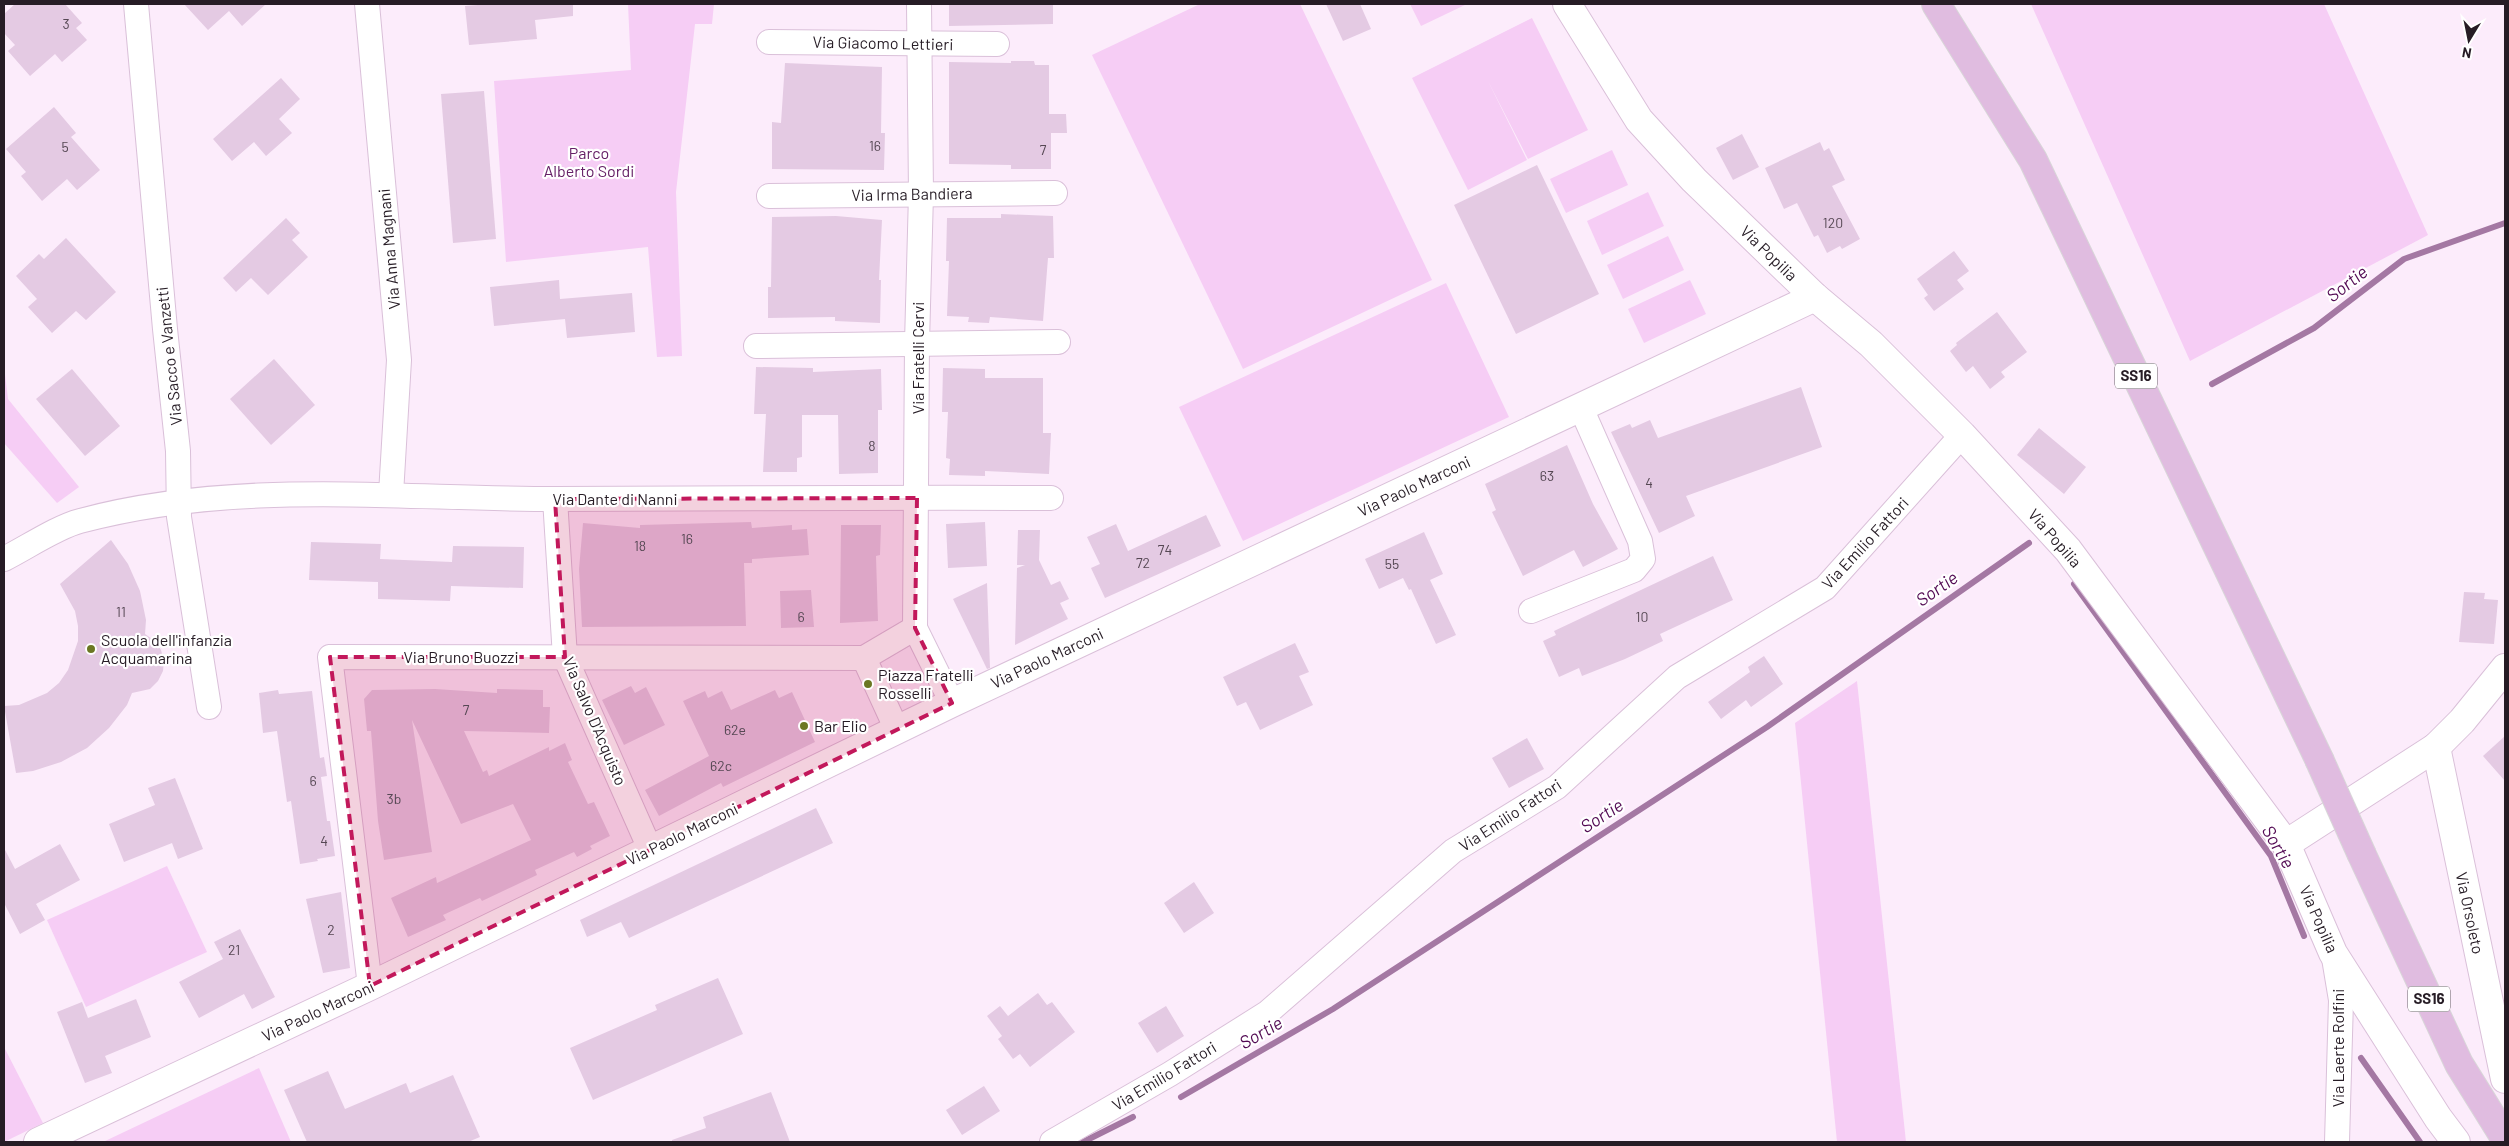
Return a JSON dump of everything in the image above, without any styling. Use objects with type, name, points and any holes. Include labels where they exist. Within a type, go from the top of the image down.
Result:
[{"type":"main road","name":"SS16","points":[[1936,4],[2033,160],[2319,759],[2459,1064],[2505,1138]]},
{"type":"street","name":"Via Sacco e Vanzetti","points":[[136,4],[165,329],[178,451],[179,517],[210,707]]},
{"type":"street","name":"Via Anna Magnani","points":[[367,4],[398,360],[391,494]]},
{"type":"street","name":"Via Fratelli Cervi","points":[[919,4],[921,194],[917,343],[918,498],[915,628],[952,703]]},
{"type":"street","name":"Via Popilia","points":[[1567,4],[1639,120],[1694,180],[1815,297],[1871,344],[1962,435],[2068,550],[2286,844],[2334,953],[2438,1118],[2456,1142]]},
{"type":"street","name":"Via Giacomo Lettieri","points":[[769,42],[997,44]]},
{"type":"street","name":"Via Irma Bandiera","points":[[769,196],[1055,192]]},
{"type":"street","name":"Via Paolo Marconi","points":[[38,1142],[370,986],[650,848],[952,703],[1815,297]]},
{"type":"street","points":[[756,346],[1058,342]]},
{"type":"street","points":[[1530,612],[1634,570],[1643,559],[1640,541],[1581,408]]},
{"type":"street","name":"Via Emilio Fattori","points":[[1052,1142],[1170,1074],[1267,1013],[1453,851],[1557,787],[1678,677],[1825,588],[1962,435]]},
{"type":"street","name":"Via Dante di Nanni","points":[[4,559],[78,522],[179,502],[253,494],[391,494],[555,499],[1051,498]]},
{"type":"street","name":"Via Salvo D'Acquisto","points":[[555,499],[565,657],[650,848]]},
{"type":"street","points":[[897,730],[864,658],[915,628]]},
{"type":"street","name":"Via Bruno Buozzi","points":[[370,986],[330,657],[864,658]]},
{"type":"street","points":[[2286,844],[2436,747],[2462,721],[2505,668]]},
{"type":"street","name":"Via Orsoleto","points":[[2436,747],[2505,1080]]},
{"type":"street","name":"Via Laerte Rolfini","points":[[2334,953],[2341,1000],[2337,1142]]},
{"type":"highlighted area","points":[[917,498],[915,628],[952,703],[370,986],[330,657],[565,657],[555,499]]},
{"type":"green space","name":"Parco Alberto Sordi","points":[[628,4],[714,4],[712,24],[695,24],[676,192],[682,356],[657,357],[648,247],[506,262],[494,81],[631,70]]},
{"type":"green space","points":[[1200,4],[1300,4],[1432,280],[1243,369],[1092,55]]},
{"type":"green space","points":[[1410,4],[1467,4],[1421,26]]},
{"type":"green space","points":[[2031,4],[2324,4],[2428,235],[2190,361]]},
{"type":"green space","points":[[1532,18],[1588,130],[1528,159],[1488,81],[1527,160],[1468,190],[1412,78]]},
{"type":"green space","points":[[1612,150],[1628,185],[1566,213],[1550,179]]},
{"type":"green space","points":[[1648,192],[1664,226],[1602,255],[1587,221]]},
{"type":"green space","points":[[1668,236],[1684,270],[1623,299],[1607,265]]},
{"type":"green space","points":[[1690,280],[1706,314],[1644,343],[1628,309]]},
{"type":"green space","points":[[1446,283],[1509,417],[1243,541],[1179,407]]},
{"type":"green space","points":[[4,366],[8,399],[79,487],[57,503],[4,443]]},
{"type":"green space","points":[[1857,681],[1906,1142],[1837,1142],[1795,723]]},
{"type":"green space","points":[[167,866],[207,952],[86,1007],[47,920]]},
{"type":"green space","points":[[4,1047],[43,1123],[4,1142]]},
{"type":"green space","points":[[259,1068],[291,1142],[103,1142]]},
{"type":"building","points":[[15,4],[65,4],[82,23],[76,28],[87,40],[62,62],[55,54],[30,76],[8,51],[15,45],[4,33],[4,14]]},
{"type":"building","points":[[184,4],[266,4],[242,26],[229,11],[208,30]]},
{"type":"building","points":[[490,4],[573,4],[573,16],[535,20],[537,39],[469,45],[465,6]]},
{"type":"building","points":[[949,4],[1053,4],[1053,24],[949,26]]},
{"type":"building","points":[[1326,4],[1360,4],[1371,29],[1343,41]]},
{"type":"building","points":[[1011,61],[1034,61],[1035,65],[1049,65],[1049,114],[1066,114],[1067,133],[1051,133],[1051,169],[1011,169],[1011,165],[949,164],[949,62],[1011,63]]},
{"type":"building","points":[[785,63],[882,67],[881,133],[885,133],[884,170],[772,169],[772,122],[781,123]]},
{"type":"building","points":[[281,78],[300,99],[279,119],[292,133],[266,156],[254,142],[232,161],[213,139]]},
{"type":"building","points":[[484,91],[496,239],[453,243],[441,94]]},
{"type":"building","points":[[54,107],[76,133],[71,137],[100,170],[77,190],[67,179],[42,201],[21,176],[26,172],[6,149]]},
{"type":"building","points":[[1742,134],[1759,167],[1733,180],[1716,148]]},
{"type":"building","points":[[1820,142],[1824,151],[1829,148],[1845,180],[1832,186],[1860,239],[1842,249],[1840,246],[1827,253],[1818,235],[1814,237],[1797,203],[1784,209],[1765,168]]},
{"type":"building","points":[[1537,165],[1599,294],[1516,334],[1454,205]]},
{"type":"building","points":[[1001,214],[1053,216],[1054,258],[1048,258],[1043,321],[990,317],[989,323],[968,322],[969,317],[947,316],[949,261],[946,261],[947,218],[1001,218]]},
{"type":"building","points":[[836,216],[882,220],[879,280],[881,280],[880,323],[835,321],[835,317],[768,318],[768,287],[771,287],[772,217]]},
{"type":"building","points":[[286,218],[300,233],[292,240],[308,257],[268,295],[251,278],[236,292],[223,278]]},
{"type":"building","points":[[66,238],[116,292],[86,320],[76,311],[52,333],[28,307],[37,299],[16,276],[39,254],[44,259]]},
{"type":"building","points":[[1954,251],[1969,271],[1957,280],[1964,289],[1934,311],[1924,298],[1928,295],[1917,279]]},
{"type":"building","points":[[559,280],[560,299],[632,293],[635,332],[567,338],[565,319],[494,326],[490,287]]},
{"type":"building","points":[[1997,312],[2027,352],[2001,372],[2005,377],[1990,389],[1973,366],[1966,372],[1950,351],[1957,345],[1956,343]]},
{"type":"building","points":[[274,359],[315,405],[271,445],[230,399]]},
{"type":"building","points":[[756,367],[813,368],[813,372],[881,369],[882,410],[878,410],[878,473],[839,474],[838,415],[802,415],[802,457],[797,458],[797,472],[763,472],[766,414],[754,414]]},
{"type":"building","points":[[943,368],[985,369],[985,378],[1043,378],[1043,433],[1051,433],[1049,474],[985,471],[985,476],[949,475],[950,459],[946,458],[948,412],[942,412]]},
{"type":"building","points":[[72,369],[120,426],[85,456],[36,399]]},
{"type":"building","points":[[1801,387],[1822,447],[1686,496],[1695,516],[1659,533],[1611,432],[1630,424],[1632,428],[1650,420],[1658,438]]},
{"type":"building","points":[[2039,428],[2086,467],[2064,494],[2017,455]]},
{"type":"building","points":[[1567,445],[1593,504],[1618,549],[1583,567],[1574,550],[1523,576],[1492,512],[1496,510],[1485,484]]},
{"type":"building","points":[[1206,515],[1221,546],[1105,598],[1091,568],[1100,564],[1087,537],[1116,524],[1128,551]]},
{"type":"building","points":[[751,522],[752,528],[792,525],[792,530],[807,529],[809,555],[752,559],[752,563],[744,563],[746,626],[582,627],[579,569],[583,523],[640,528],[640,525]]},
{"type":"building","points":[[985,522],[987,566],[948,568],[946,524]]},
{"type":"building","points":[[841,525],[881,525],[880,555],[876,556],[878,621],[840,623]]},
{"type":"building","points":[[1018,530],[1040,530],[1039,560],[1051,585],[1060,581],[1069,599],[1060,603],[1068,619],[1015,645],[1017,568],[1025,565],[1017,565]]},
{"type":"building","points":[[1424,532],[1443,574],[1430,580],[1456,635],[1436,644],[1411,589],[1409,590],[1403,578],[1379,589],[1365,559]]},
{"type":"building","points":[[111,540],[128,564],[140,591],[146,620],[145,634],[155,641],[161,650],[164,661],[163,671],[158,681],[150,689],[132,693],[127,705],[109,728],[87,748],[61,762],[33,771],[16,773],[4,706],[19,705],[47,693],[59,683],[68,670],[78,641],[78,626],[75,611],[60,584]]},
{"type":"building","points":[[311,542],[381,544],[380,559],[452,562],[453,546],[524,547],[523,588],[451,586],[450,601],[378,599],[378,582],[309,580]]},
{"type":"building","points":[[1713,556],[1733,600],[1660,634],[1663,641],[1625,659],[1582,676],[1579,668],[1559,677],[1543,641],[1556,635],[1554,631]]},
{"type":"building","points":[[987,583],[990,668],[987,669],[953,599]]},
{"type":"building","points":[[811,590],[814,627],[781,628],[780,591]]},
{"type":"building","points":[[2464,592],[2485,593],[2484,599],[2498,600],[2494,644],[2459,642]]},
{"type":"building","points":[[1295,643],[1309,672],[1299,676],[1313,705],[1260,730],[1246,702],[1237,706],[1223,677]]},
{"type":"building","points":[[1764,656],[1783,684],[1751,707],[1746,700],[1721,719],[1708,702],[1750,672],[1748,667]]},
{"type":"building","points":[[631,686],[635,693],[646,687],[665,725],[624,745],[602,700]]},
{"type":"building","points":[[435,689],[497,693],[497,689],[543,690],[543,707],[550,707],[549,733],[464,731],[483,772],[487,770],[489,776],[549,747],[549,751],[565,743],[572,760],[568,762],[588,804],[594,802],[610,836],[590,846],[592,849],[577,857],[574,852],[535,870],[537,875],[482,901],[480,898],[443,915],[446,920],[408,937],[391,898],[436,877],[437,883],[531,840],[513,804],[461,824],[412,720],[432,852],[384,860],[378,821],[371,731],[367,731],[364,699],[372,690]]},
{"type":"building","points":[[278,690],[279,694],[312,691],[320,758],[324,757],[327,776],[321,777],[327,821],[330,821],[335,856],[317,859],[318,861],[300,864],[291,801],[287,802],[277,731],[263,733],[259,693]]},
{"type":"building","points":[[775,690],[779,698],[792,692],[815,742],[723,787],[721,783],[659,816],[645,790],[709,756],[683,701],[705,691],[708,698],[722,691],[731,710]]},
{"type":"building","points":[[2505,736],[2505,781],[2483,756]]},
{"type":"building","points":[[1527,738],[1544,769],[1509,788],[1492,758]]},
{"type":"building","points":[[175,778],[203,849],[178,859],[172,843],[124,862],[109,824],[155,805],[148,788]]},
{"type":"building","points":[[816,808],[833,843],[629,938],[621,922],[587,937],[580,920]]},
{"type":"building","points":[[60,844],[80,880],[36,904],[45,920],[20,934],[4,903],[4,848],[15,869]]},
{"type":"building","points":[[1194,882],[1214,913],[1184,933],[1164,903]]},
{"type":"building","points":[[341,892],[350,968],[323,973],[306,899]]},
{"type":"building","points":[[240,929],[275,997],[252,1009],[244,994],[199,1018],[179,982],[223,959],[214,942]]},
{"type":"building","points":[[718,978],[743,1034],[593,1100],[570,1048],[657,1010],[655,1005]]},
{"type":"building","points":[[1038,993],[1047,1005],[1052,1002],[1075,1032],[1030,1067],[1020,1054],[1013,1059],[998,1039],[1002,1036],[987,1016],[1000,1006],[1008,1016]]},
{"type":"building","points":[[136,999],[151,1037],[105,1056],[112,1073],[85,1083],[57,1012],[82,1002],[88,1018]]},
{"type":"building","points":[[1166,1006],[1184,1036],[1157,1053],[1138,1023]]},
{"type":"building","points":[[328,1071],[345,1109],[406,1083],[410,1093],[453,1075],[480,1137],[468,1142],[307,1142],[284,1090]]},
{"type":"building","points":[[984,1086],[1000,1111],[962,1135],[946,1110]]},
{"type":"building","points":[[771,1092],[790,1142],[672,1142],[672,1140],[706,1128],[703,1117]]},
{"type":"waterway","name":"Sortie","points":[[2212,384],[2314,328],[2404,259],[2505,223]]},
{"type":"waterway","name":"Sortie","points":[[1181,1097],[1333,1009],[1767,727],[2029,543]]},
{"type":"waterway","name":"Sortie","points":[[2074,584],[2271,856],[2304,936]]},
{"type":"waterway","name":"Sortie","points":[[2361,1058],[2420,1142]]},
{"type":"waterway","name":"Sortie","points":[[1083,1142],[1133,1117]]},
{"type":"place","name":"Scuola dell'infanzia Acquamarina","points":[[91,649]]},
{"type":"place","name":"Piazza Fratelli Rosselli","points":[[868,684]]},
{"type":"place","name":"Bar Elio","points":[[804,726]]}]
